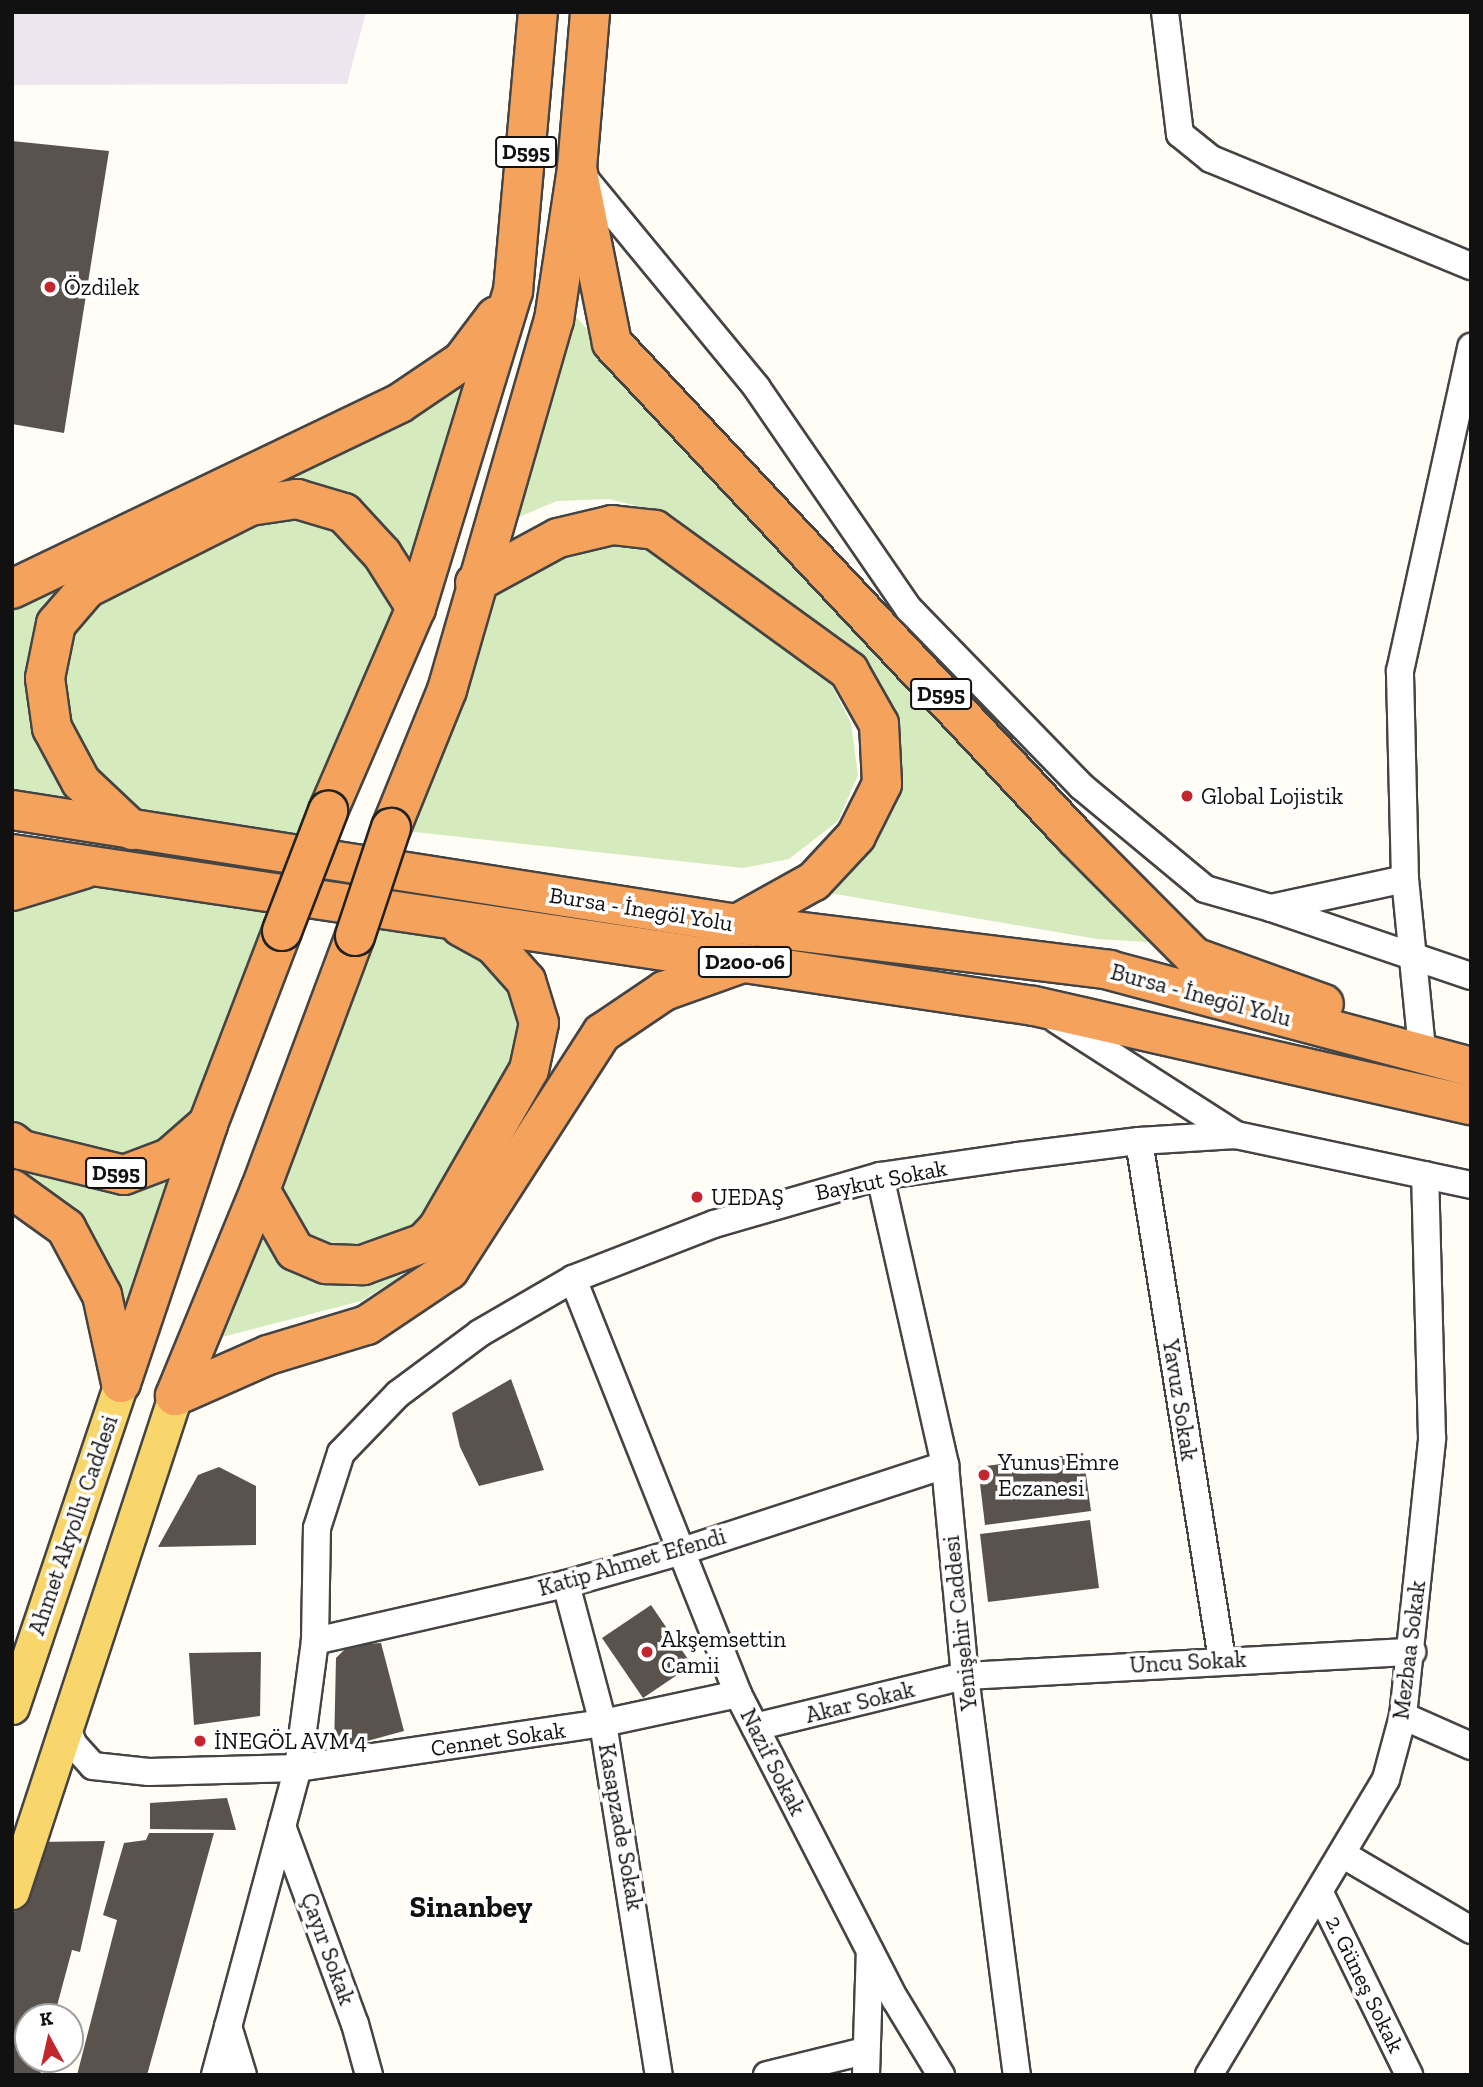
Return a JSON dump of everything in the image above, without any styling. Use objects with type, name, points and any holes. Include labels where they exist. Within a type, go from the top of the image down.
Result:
[{"type":"highway","name":"D595","points":[[12,1142],[22,1150],[124,1175],[169,1158],[208,1124],[328,811],[416,608],[513,291],[538,12]]},
{"type":"highway","name":"D595","points":[[590,12],[577,168],[612,343],[1075,837],[1194,957],[1471,1058]]},
{"type":"highway","points":[[175,1396],[260,1190],[355,936],[391,828],[447,690],[475,583],[554,320],[577,168]]},
{"type":"highway","points":[[12,589],[400,403],[463,361],[513,291]]},
{"type":"highway","points":[[132,830],[81,782],[52,728],[45,678],[56,624],[87,588],[250,506],[297,499],[344,513],[382,554],[416,608]]},
{"type":"highway","points":[[475,583],[558,538],[612,525],[656,530],[849,671],[879,724],[882,784],[856,836],[814,881],[737,924]]},
{"type":"highway","name":"Bursa - İnegöl Yolu","points":[[12,810],[737,924],[1109,970],[1471,1067]]},
{"type":"highway","name":"Bursa - İnegöl Yolu","points":[[12,854],[1034,1006],[1471,1105]]},
{"type":"highway","points":[[12,891],[92,866]]},
{"type":"highway","points":[[260,1190],[295,1251],[326,1264],[363,1265],[424,1243],[438,1228],[529,1070],[539,1023],[526,981],[494,945],[450,920]]},
{"type":"highway","points":[[175,1396],[268,1355],[367,1325],[449,1270],[603,1032],[664,991],[746,962]]},
{"type":"highway","points":[[121,1383],[208,1124]]},
{"type":"highway","points":[[12,1189],[66,1228],[102,1295],[121,1383]]},
{"type":"main road","name":"Ahmet Akyollu Caddesi","points":[[12,1707],[121,1383]]},
{"type":"main road","points":[[12,1892],[175,1396]]},
{"type":"street","points":[[1165,12],[1180,134],[1211,159],[1471,266]]},
{"type":"street","points":[[577,168],[757,388],[909,609],[1091,795],[1205,889],[1271,908],[1471,976]]},
{"type":"street","points":[[1421,1040],[1410,955],[1405,879],[1400,671],[1471,347]]},
{"type":"street","points":[[1271,908],[1405,879]]},
{"type":"street","points":[[1034,1006],[1236,1135]]},
{"type":"street","name":"Baykut Sokak","points":[[215,2075],[227,2022],[298,1768],[315,1641],[317,1528],[341,1453],[398,1394],[480,1333],[573,1279],[714,1224],[880,1177],[1139,1141],[1236,1135],[1471,1185]]},
{"type":"street","name":"Yavuz Sokak","points":[[1139,1141],[1222,1659]]},
{"type":"street","name":"Mezbaa Sokak","points":[[1209,2075],[1386,1779],[1403,1717],[1412,1652],[1432,1438],[1425,1175]]},
{"type":"street","name":"Yenişehir Caddesi","points":[[880,1177],[944,1465],[965,1676],[1017,2075]]},
{"type":"street","name":"Nazif Sokak","points":[[573,1279],[679,1552],[738,1694],[870,1949],[941,2075]]},
{"type":"street","name":"Katip Ahmet Efendi","points":[[315,1641],[566,1584],[679,1552],[944,1465]]},
{"type":"street","name":"Kasapzade Sokak","points":[[566,1584],[603,1723],[659,2075]]},
{"type":"street","name":"Uncu Sokak","points":[[965,1676],[1222,1659],[1412,1652]]},
{"type":"street","name":"Akar Sokak","points":[[755,1727],[965,1676]]},
{"type":"street","name":"Cennet Sokak","points":[[48,1778],[69,1768],[93,1766],[149,1772],[298,1768],[603,1723],[738,1694]]},
{"type":"street","points":[[1403,1717],[1471,1746]]},
{"type":"street","points":[[65,1724],[74,1745],[93,1766]]},
{"type":"street","name":"Çayır Sokak","points":[[282,1826],[355,2024],[369,2075]]},
{"type":"street","points":[[1342,1854],[1471,1930]]},
{"type":"street","name":"2. Güneş Sokak","points":[[1320,1893],[1409,2075]]},
{"type":"street","points":[[768,2075],[866,2063],[870,1949]]},
{"type":"street","points":[[227,2022],[243,2075]]},
{"type":"shaded area","points":[[12,12],[366,12],[347,84],[12,85]]},
{"type":"green space","points":[[513,291],[312,853],[12,798],[12,594],[400,403]]},
{"type":"green space","points":[[573,313],[682,440],[1162,943],[1097,939],[812,890],[895,790],[901,728],[863,662],[672,515],[609,499],[557,501],[507,522]]},
{"type":"green space","points":[[609,538],[652,543],[831,684],[851,723],[858,775],[838,821],[789,859],[743,868],[397,830],[487,594],[559,553]]},
{"type":"green space","points":[[12,854],[297,893],[121,1383],[102,1295],[12,1189]]},
{"type":"green space","points":[[365,905],[450,921],[539,1023],[438,1228],[326,1264],[260,1190]]},
{"type":"green space","points":[[252,1223],[292,1262],[422,1251],[398,1278],[361,1301],[215,1339]]},
{"type":"building","name":"Özdilek","points":[[12,141],[109,151],[64,433],[12,424]]},
{"type":"building","points":[[511,1379],[544,1470],[479,1486],[460,1447],[452,1413]]},
{"type":"building","points":[[1083,1453],[1091,1511],[985,1525],[978,1467]]},
{"type":"building","points":[[219,1467],[256,1486],[256,1545],[158,1547],[198,1475]]},
{"type":"building","points":[[1090,1520],[1099,1588],[988,1602],[980,1534]]},
{"type":"building","name":"Akşemsettin Camii","points":[[651,1605],[692,1665],[643,1698],[602,1638]]},
{"type":"building","points":[[381,1643],[404,1731],[334,1750],[336,1658],[349,1645]]},
{"type":"building","points":[[261,1652],[260,1716],[194,1725],[189,1653]]},
{"type":"building","points":[[227,1798],[236,1830],[150,1829],[150,1803]]},
{"type":"building","points":[[149,1833],[214,1833],[147,2075],[77,2075],[84,2073],[84,2048],[117,1920],[103,1915],[124,1843],[146,1840]]},
{"type":"building","points":[[105,1841],[80,1952],[72,1950],[58,2003],[14,2003],[14,2073],[40,2075],[12,2075],[12,1919],[35,1842]]},
{"type":"place","name":"Özdilek","points":[[50,287]]},
{"type":"place","name":"Global Lojistik","points":[[1187,796]]},
{"type":"place","name":"UEDAŞ","points":[[697,1197]]},
{"type":"place","name":"Yunus Emre Eczanesi","points":[[984,1475]]},
{"type":"place","name":"Akşemsettin Camii","points":[[647,1652]]},
{"type":"place","name":"İNEGÖL AVM 4","points":[[200,1741]]},
{"type":"district","name":"Sinanbey","points":[[471,1907]]}]
